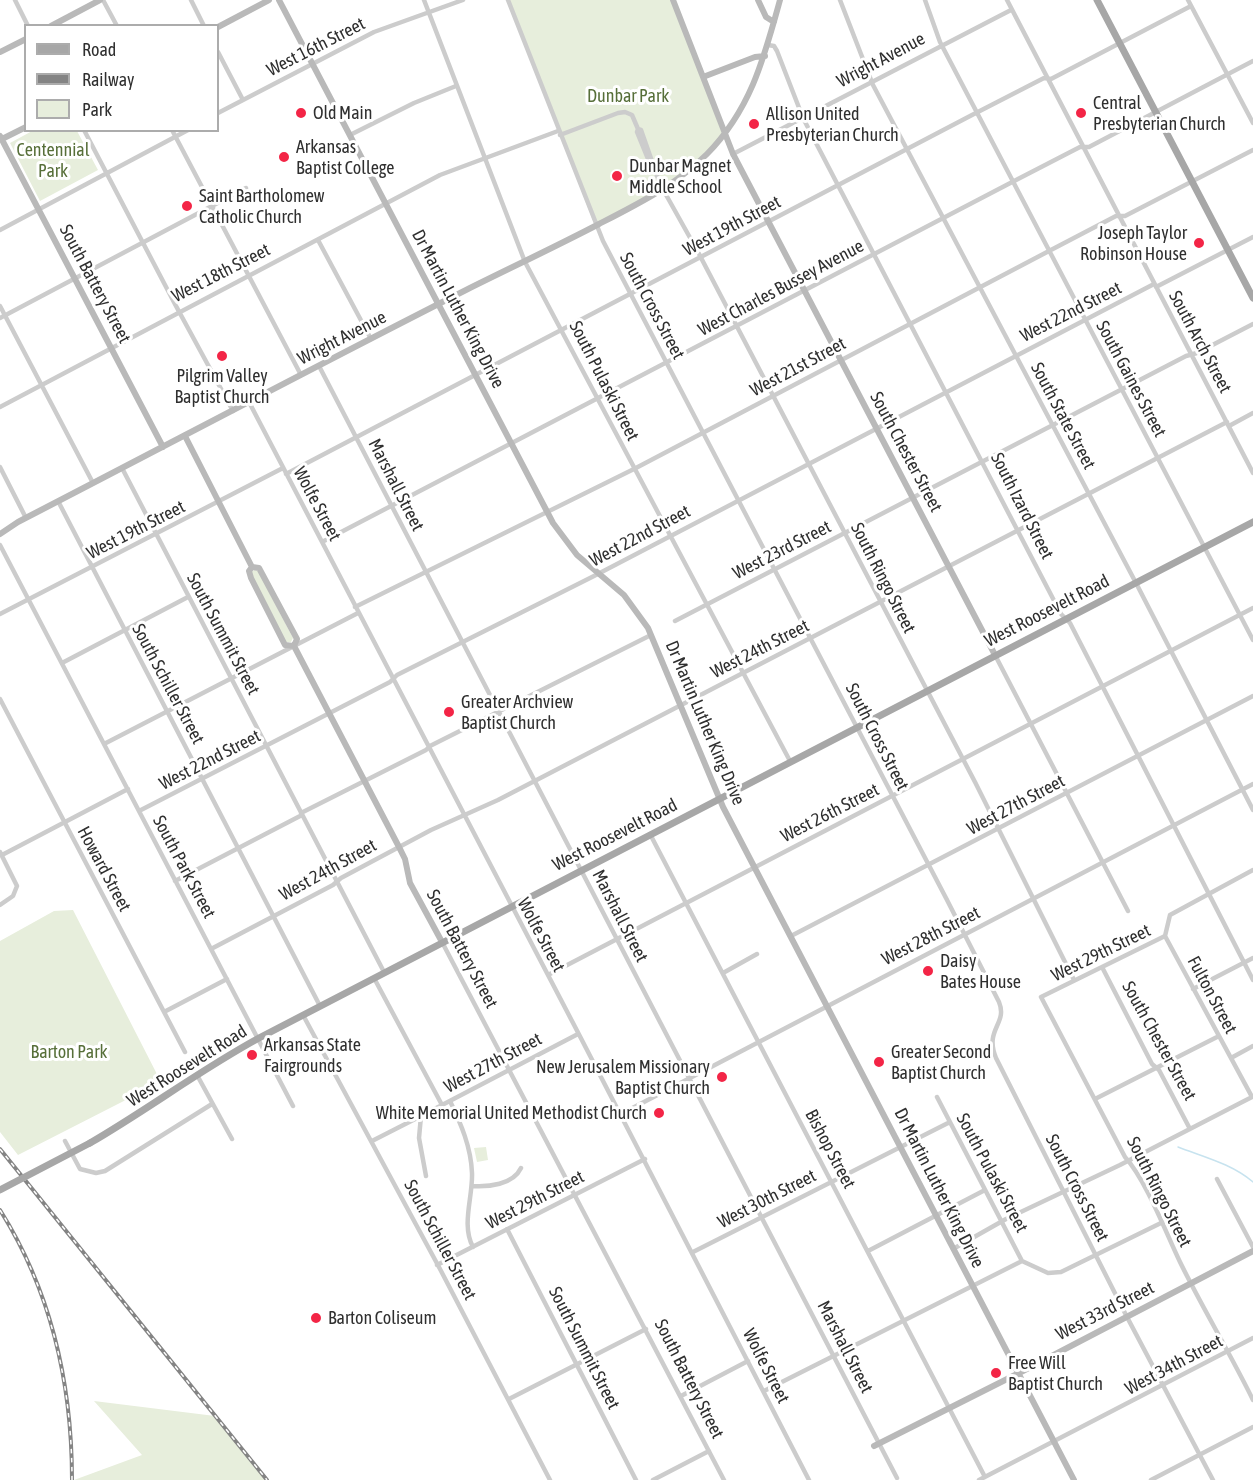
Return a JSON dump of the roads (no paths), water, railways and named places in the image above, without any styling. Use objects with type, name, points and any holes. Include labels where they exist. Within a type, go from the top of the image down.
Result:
[{"type":"main road","points":[[55,24],[101,0]]},
{"type":"main road","points":[[219,26],[269,0]]},
{"type":"main road","name":"Dr Martin Luther King Drive","points":[[279,0],[548,512],[577,555],[630,602],[651,635],[719,798],[1074,1480]]},
{"type":"main road","name":"South Chester Street","points":[[673,0],[733,154],[995,655]]},
{"type":"main road","points":[[758,0],[766,17],[774,22]]},
{"type":"main road","name":"Wright Avenue","points":[[0,534],[58,501],[663,190],[695,165],[724,134],[749,96],[765,56],[780,0]]},
{"type":"main road","points":[[1097,0],[1253,298]]},
{"type":"main road","points":[[0,52],[24,40]]},
{"type":"main road","points":[[702,77],[755,57],[765,56]]},
{"type":"main road","points":[[1,138],[24,128]]},
{"type":"main road","name":"South Battery Street","points":[[1,138],[163,447]]},
{"type":"main road","name":"South Battery Street","points":[[185,436],[252,567],[249,571],[251,578],[285,645],[294,646],[330,713],[405,859],[410,883],[442,942]]},
{"type":"main road","name":"West Roosevelt Road","points":[[0,1190],[90,1143],[259,1038],[1253,522]]},
{"type":"main road","points":[[252,567],[259,568],[297,639],[294,646]]},
{"type":"main road","name":"West 33rd Street","points":[[876,1444],[1191,1284],[1253,1249]]},
{"type":"street","points":[[15,0],[27,24]]},
{"type":"street","points":[[101,0],[116,24]]},
{"type":"street","points":[[191,0],[203,24]]},
{"type":"street","name":"South Pulaski Street","points":[[424,0],[525,262],[790,761]]},
{"type":"street","name":"West 16th Street","points":[[219,112],[374,32],[463,0]]},
{"type":"street","name":"South Cross Street","points":[[508,0],[595,226],[929,865],[1001,1008],[1001,1015],[991,1040],[993,1050],[1126,1317],[1213,1480]]},
{"type":"street","name":"South State Street","points":[[840,0],[872,82],[1253,810]]},
{"type":"street","name":"South Gaines Street","points":[[925,0],[941,45],[1253,640]]},
{"type":"street","name":"South Arch Street","points":[[1007,0],[1253,473]]},
{"type":"street","points":[[1188,0],[1253,123]]},
{"type":"street","name":"West 19th Street","points":[[0,614],[219,502],[476,375],[768,220],[1044,78],[1051,79],[1191,6]]},
{"type":"street","name":"Wright Avenue","points":[[733,154],[1011,10]]},
{"type":"street","name":"South Izard Street","points":[[768,45],[774,46],[777,51],[803,118],[837,185],[911,323],[1017,531],[1061,614],[1066,618],[1253,980]]},
{"type":"street","points":[[219,54],[243,100]]},
{"type":"street","name":"West Charles Bussey Avenue","points":[[322,542],[943,218],[1083,147],[1089,147],[1253,61]]},
{"type":"street","points":[[350,135],[414,103],[456,86]]},
{"type":"street","name":"West 18th Street","points":[[0,407],[440,175],[484,158],[625,112],[632,115],[638,129]]},
{"type":"street","name":"South Ringo Street","points":[[638,129],[637,132],[648,159],[651,161],[663,190],[701,257],[879,602],[963,759],[1074,980]]},
{"type":"street","points":[[85,132],[232,411]]},
{"type":"street","points":[[173,132],[301,375]]},
{"type":"street","points":[[0,230],[185,132]]},
{"type":"street","name":"West 21st Street","points":[[104,744],[294,646],[426,572],[634,469],[1048,251],[1119,216],[1125,216],[1253,150]]},
{"type":"street","points":[[2,316],[246,188]]},
{"type":"street","name":"West 22nd Street","points":[[139,811],[390,682],[393,678],[462,641],[599,573],[1084,320],[1253,237]]},
{"type":"street","points":[[318,240],[371,339]]},
{"type":"street","points":[[0,306],[2,316],[42,385],[93,483]]},
{"type":"street","name":"West 23rd Street","points":[[675,621],[1121,389],[1253,324]]},
{"type":"street","name":"Marshall Street","points":[[319,366],[762,1217],[876,1444],[897,1478]]},
{"type":"street","name":"Wolfe Street","points":[[249,402],[645,1159],[809,1480]]},
{"type":"street","name":"West 24th Street","points":[[211,949],[399,847],[535,781],[1157,458],[1253,413]]},
{"type":"street","points":[[0,467],[26,518]]},
{"type":"street","name":"South Summit Street","points":[[122,468],[384,972]]},
{"type":"street","name":"South Schiller Street","points":[[58,501],[320,1006]]},
{"type":"street","name":"South Park Street","points":[[0,545],[293,1106]]},
{"type":"street","points":[[62,663],[188,597]]},
{"type":"street","name":"West 26th Street","points":[[548,975],[1253,608]]},
{"type":"street","points":[[175,880],[426,750],[498,710],[651,635]]},
{"type":"street","name":"South Chester Street","points":[[995,655],[1128,911]]},
{"type":"street","name":"West 27th Street","points":[[791,936],[1253,696]]},
{"type":"street","name":"Howard Street","points":[[0,699],[185,1052]]},
{"type":"street","name":"West 28th Street","points":[[621,1114],[1253,784]]},
{"type":"street","points":[[0,905],[12,898],[15,892],[15,879],[1,853],[128,789]]},
{"type":"street","name":"Bishop Street","points":[[650,834],[985,1477]]},
{"type":"street","name":"West 29th Street","points":[[1041,997],[1165,936],[1170,915],[1253,870]]},
{"type":"street","name":"Fulton Street","points":[[1165,936],[1252,1098]]},
{"type":"street","name":"South Battery Street","points":[[442,942],[724,1480]]},
{"type":"street","points":[[723,973],[757,954]]},
{"type":"street","points":[[1193,989],[1253,958]]},
{"type":"street","name":"South Chester Street","points":[[1102,967],[1152,1064],[1157,1067],[1190,1129]]},
{"type":"street","points":[[374,978],[442,1105]]},
{"type":"street","points":[[164,1011],[227,979]]},
{"type":"street","name":"South Ringo Street","points":[[1041,997],[1253,1400]]},
{"type":"street","name":"South Schiller Street","points":[[303,1015],[372,1141],[550,1480]]},
{"type":"street","name":"West 27th Street","points":[[372,1141],[578,1034]]},
{"type":"street","points":[[1095,1099],[1219,1036]]},
{"type":"street","points":[[1231,1058],[1253,1046]]},
{"type":"street","points":[[197,1075],[232,1139]]},
{"type":"street","name":"South Pulaski Street","points":[[937,1097],[1022,1261]]},
{"type":"street","points":[[953,1249],[1002,1222],[1252,1098]]},
{"type":"street","points":[[450,1101],[461,1124],[471,1166],[472,1186],[467,1227],[473,1247]]},
{"type":"street","points":[[65,1142],[80,1169],[96,1173],[105,1171],[212,1104]]},
{"type":"street","points":[[421,1116],[419,1138],[426,1176]]},
{"type":"street","name":"West 30th Street","points":[[693,1252],[950,1122]]},
{"type":"street","name":"West 29th Street","points":[[437,1265],[645,1159]]},
{"type":"street","points":[[472,1186],[492,1185],[509,1180],[518,1174],[521,1168]]},
{"type":"street","points":[[1217,1179],[1253,1249]]},
{"type":"street","points":[[868,1251],[985,1190]]},
{"type":"street","points":[[764,1391],[1022,1261],[1037,1269],[1055,1273],[1067,1270],[1161,1223]]},
{"type":"street","name":"South Summit Street","points":[[507,1229],[636,1480]]},
{"type":"street","points":[[509,1399],[646,1329]]},
{"type":"street","name":"West 34th Street","points":[[979,1480],[1253,1338]]},
{"type":"street","points":[[681,1396],[748,1361]]},
{"type":"street","points":[[1151,1480],[1253,1427]]},
{"type":"street","points":[[653,1480],[709,1450]]},
{"type":"waterway","points":[[1178,1147],[1227,1166],[1253,1182]]},
{"type":"railway","points":[[0,1149],[267,1480]]},
{"type":"railway","points":[[0,1210],[33,1273],[55,1340],[68,1409],[72,1480]]},
{"type":"place","name":"Old Main","points":[[301,113]]},
{"type":"place","name":"Central Presbyterian Church","points":[[1081,113]]},
{"type":"place","name":"Allison United Presbyterian Church","points":[[754,124]]},
{"type":"place","name":"Arkansas Baptist College","points":[[284,157]]},
{"type":"place","name":"Dunbar Magnet Middle School","points":[[617,176]]},
{"type":"place","name":"Saint Bartholomew Catholic Church","points":[[187,206]]},
{"type":"place","name":"Joseph Taylor Robinson House","points":[[1199,243]]},
{"type":"place","name":"Pilgrim Valley Baptist Church","points":[[222,356]]},
{"type":"place","name":"Greater Archview Baptist Church","points":[[449,712]]},
{"type":"place","name":"Daisy Bates House","points":[[928,971]]},
{"type":"place","name":"Arkansas State Fairgrounds","points":[[252,1055]]},
{"type":"place","name":"Greater Second Baptist Church","points":[[879,1062]]},
{"type":"place","name":"New Jerusalem Missionary Baptist Church","points":[[722,1077]]},
{"type":"place","name":"White Memorial United Methodist Church","points":[[659,1113]]},
{"type":"place","name":"Barton Coliseum","points":[[316,1318]]},
{"type":"place","name":"Free Will Baptist Church","points":[[996,1373]]},
{"type":"park label","name":"Dunbar Park","points":[[628,96]]},
{"type":"park label","name":"Centennial Park","points":[[53,160]]},
{"type":"park label","name":"Barton Park","points":[[69,1052]]}]
